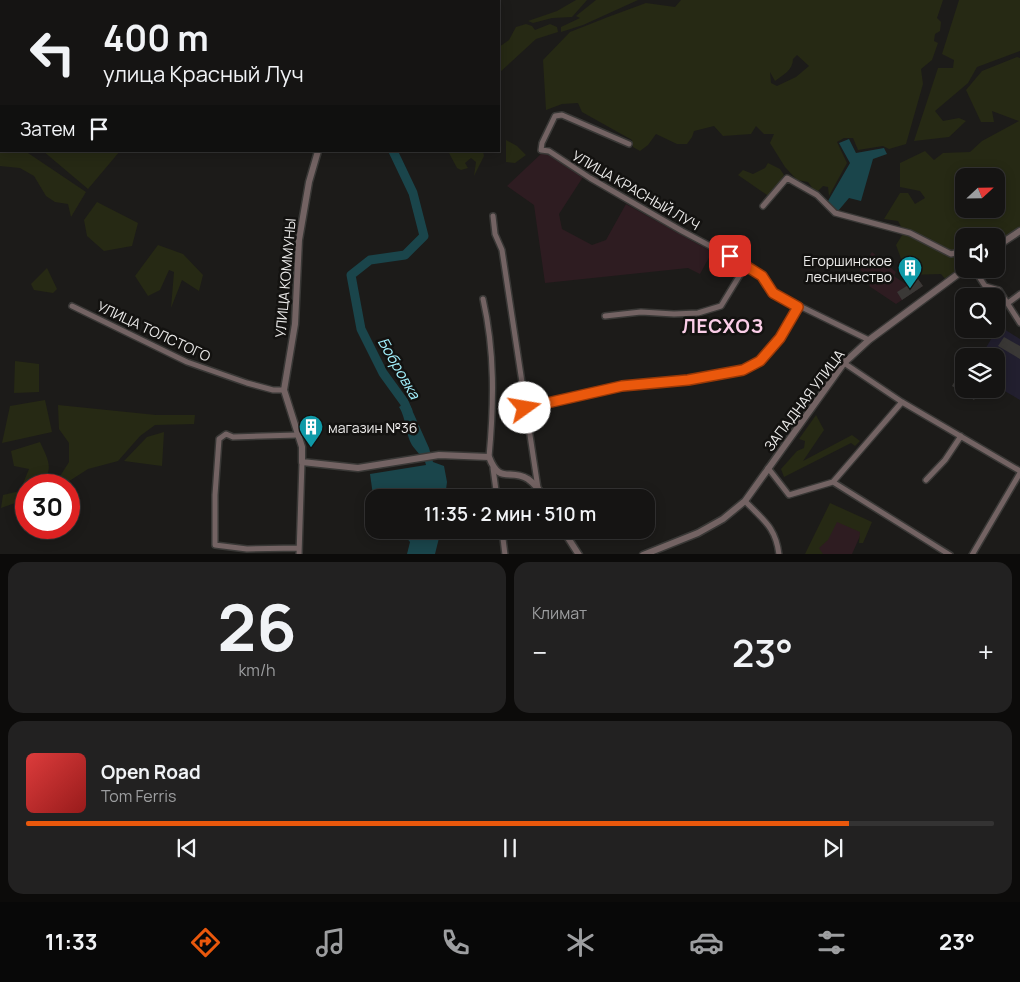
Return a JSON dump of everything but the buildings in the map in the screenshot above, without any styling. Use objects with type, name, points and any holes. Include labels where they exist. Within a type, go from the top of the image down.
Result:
[{"type":"street","name":"УЛИЦА КРАСНЫЙ ЛУЧ","points":[[629,144],[562,115],[555,116],[541,150],[549,151],[572,168],[662,220],[746,265],[762,276],[773,293],[798,307],[869,340]]},
{"type":"street","name":"УЛИЦА КОММУНЫ","points":[[299,554],[302,447],[284,390],[295,324],[300,240],[309,182],[318,152]]},
{"type":"street","points":[[763,206],[787,178],[818,194],[835,213],[910,233],[951,254],[955,253]]},
{"type":"street","points":[[494,216],[495,234],[502,250],[538,488]]},
{"type":"street","points":[[1005,241],[1020,231]]},
{"type":"street","points":[[605,316],[641,312],[698,313],[721,306],[746,265]]},
{"type":"street","name":"ЗАПАДНАЯ УЛИЦА","points":[[643,554],[698,533],[723,519],[745,500],[844,363],[869,340],[955,276]]},
{"type":"street","points":[[980,278],[985,286],[999,290],[1020,323]]},
{"type":"street","points":[[1008,303],[1020,294]]},
{"type":"street","points":[[483,299],[488,321],[494,369],[492,422],[488,457],[493,468],[496,489]]},
{"type":"street","name":"УЛИЦА ТОЛСТОГО","points":[[72,306],[187,362],[247,383],[273,390],[284,390]]},
{"type":"street","points":[[525,408],[622,386],[688,380],[743,370],[760,361],[780,338],[798,307]]},
{"type":"street","points":[[844,363],[902,402],[1020,472],[972,554]]},
{"type":"street","points":[[768,468],[789,495],[833,482],[902,402]]},
{"type":"street","points":[[297,435],[233,436],[226,434],[219,439],[214,495],[215,545],[247,549],[298,548]]},
{"type":"street","points":[[926,480],[946,460],[960,436]]},
{"type":"street","points":[[302,462],[358,468],[439,455],[488,457]]},
{"type":"street","points":[[493,468],[500,474],[526,478],[538,488]]},
{"type":"street","points":[[833,482],[950,554]]},
{"type":"street","points":[[745,500],[770,526],[777,539],[779,554]]},
{"type":"street","points":[[504,539],[506,554]]},
{"type":"street","points":[[569,539],[579,554]]},
{"type":"shaded area","points":[[543,152],[550,154],[583,177],[559,214],[562,229],[592,245],[606,240],[626,204],[712,252],[700,274],[688,268],[545,283],[534,205],[507,186]]},
{"type":"shaded area","name":"Егоршинское лесничество","points":[[872,252],[896,272],[894,276],[907,285],[918,279],[923,286],[896,304],[869,286],[873,279],[860,270]]},
{"type":"shaded area","points":[[1005,330],[1020,339],[1020,400],[1005,391],[1005,348],[986,348],[992,338],[1005,338]]},
{"type":"shaded area","points":[[833,514],[864,527],[852,554],[816,554]]},
{"type":"green space","points":[[576,0],[587,0],[572,17],[552,18],[533,23],[528,21],[557,11]]},
{"type":"green space","points":[[596,0],[638,0],[583,25],[561,32],[561,27],[580,18],[576,16]]},
{"type":"green space","points":[[681,0],[943,0],[937,18],[941,22],[940,31],[935,34],[934,41],[938,43],[932,60],[921,69],[923,84],[906,144],[889,149],[883,146],[858,150],[853,138],[844,138],[837,142],[847,163],[829,196],[828,187],[823,186],[816,193],[808,182],[797,180],[785,167],[770,143],[774,134],[764,134],[756,126],[751,134],[723,136],[714,126],[694,131],[687,144],[677,144],[656,134],[648,145],[640,151],[633,147],[632,140],[582,112],[578,103],[562,104],[546,110],[543,60],[570,32],[646,3],[675,7]],"holes":[[[797,55],[809,66],[796,77],[777,86],[771,83],[770,72],[775,81],[789,69]]]},
{"type":"green space","points":[[959,0],[1020,0],[1020,51],[977,67],[968,83],[935,111],[943,121],[959,118],[966,121],[949,137],[914,141],[938,68],[953,68],[954,60],[942,54]]},
{"type":"green space","points":[[526,24],[532,26],[535,30],[550,24],[557,27],[558,32],[536,39],[500,72],[500,46],[509,40],[516,27]]},
{"type":"green space","points":[[1017,57],[1020,58],[1020,227],[1005,238],[1005,228],[955,228],[955,274],[946,280],[941,274],[907,275],[896,245],[904,232],[898,221],[884,219],[900,193],[908,193],[915,204],[925,198],[920,191],[900,187],[900,163],[925,151],[934,160],[943,153],[970,152],[982,141],[1019,121],[992,111],[994,122],[981,122],[966,90],[982,71]]},
{"type":"green space","points":[[506,140],[517,146],[526,155],[515,163],[506,162]]},
{"type":"green space","points":[[0,152],[26,152],[86,192],[71,217],[68,204],[55,202],[46,196],[34,176],[20,168],[0,166]]},
{"type":"green space","points":[[44,152],[119,152],[88,189]]},
{"type":"green space","points":[[449,152],[483,152],[484,156],[474,176],[476,162],[471,158],[465,163],[468,168],[461,170],[457,168]]},
{"type":"green space","points":[[768,163],[780,169],[784,175],[772,195],[767,195],[738,175],[743,170],[753,174],[765,168]]},
{"type":"green space","points":[[97,202],[138,223],[132,246],[104,251],[87,236],[84,220]]},
{"type":"green space","points":[[158,245],[183,254],[203,275],[199,291],[182,280],[171,308],[174,272],[169,270],[160,290],[148,296],[135,276]]},
{"type":"green space","points":[[47,268],[57,289],[53,293],[34,290],[31,284]]},
{"type":"green space","points":[[15,361],[39,364],[39,392],[14,393]]},
{"type":"green space","points":[[45,400],[52,432],[2,443],[10,406]]},
{"type":"green space","points":[[58,405],[156,415],[195,415],[194,424],[155,425],[140,436],[118,461],[88,469],[80,474],[61,474],[69,462],[69,443],[59,429]]},
{"type":"green space","points":[[816,415],[824,430],[803,461],[852,435],[860,441],[855,446],[851,443],[784,477],[781,469],[797,451],[804,448],[805,441],[799,439]]},
{"type":"green space","points":[[164,432],[162,466],[124,461],[147,437]]},
{"type":"green space","points":[[40,442],[49,464],[48,474],[27,474],[29,469],[14,466],[11,451]]},
{"type":"green space","points":[[15,492],[15,503],[1,508],[3,495]]},
{"type":"green space","points":[[830,503],[872,522],[863,543],[859,543],[860,532],[837,522],[828,540],[819,548],[823,554],[805,554]]},
{"type":"water","points":[[849,139],[856,153],[884,148],[887,154],[873,159],[861,201],[849,198],[838,211],[828,201],[850,163],[839,143]]},
{"type":"water","points":[[408,401],[429,448],[433,462],[444,466],[447,482],[446,489],[372,489],[370,474],[426,465],[409,439],[399,407]]},
{"type":"water","points":[[408,539],[439,539],[435,554],[407,554],[410,542]]},
{"type":"waterway","name":"Бобровка","points":[[393,152],[413,193],[424,236],[405,255],[370,260],[351,275],[361,329],[383,373],[404,402],[408,411]]},
{"type":"place","name":"Егоршинское лесничество","points":[[910,289]]},
{"type":"place","name":"магазин №36","points":[[311,448]]},
{"type":"district","name":"ЛЕСХОЗ","points":[[723,326]]},
{"type":"route","points":[[525,408],[622,386],[688,380],[743,370],[760,361],[780,338],[798,307],[773,293],[762,276],[730,256]]}]
